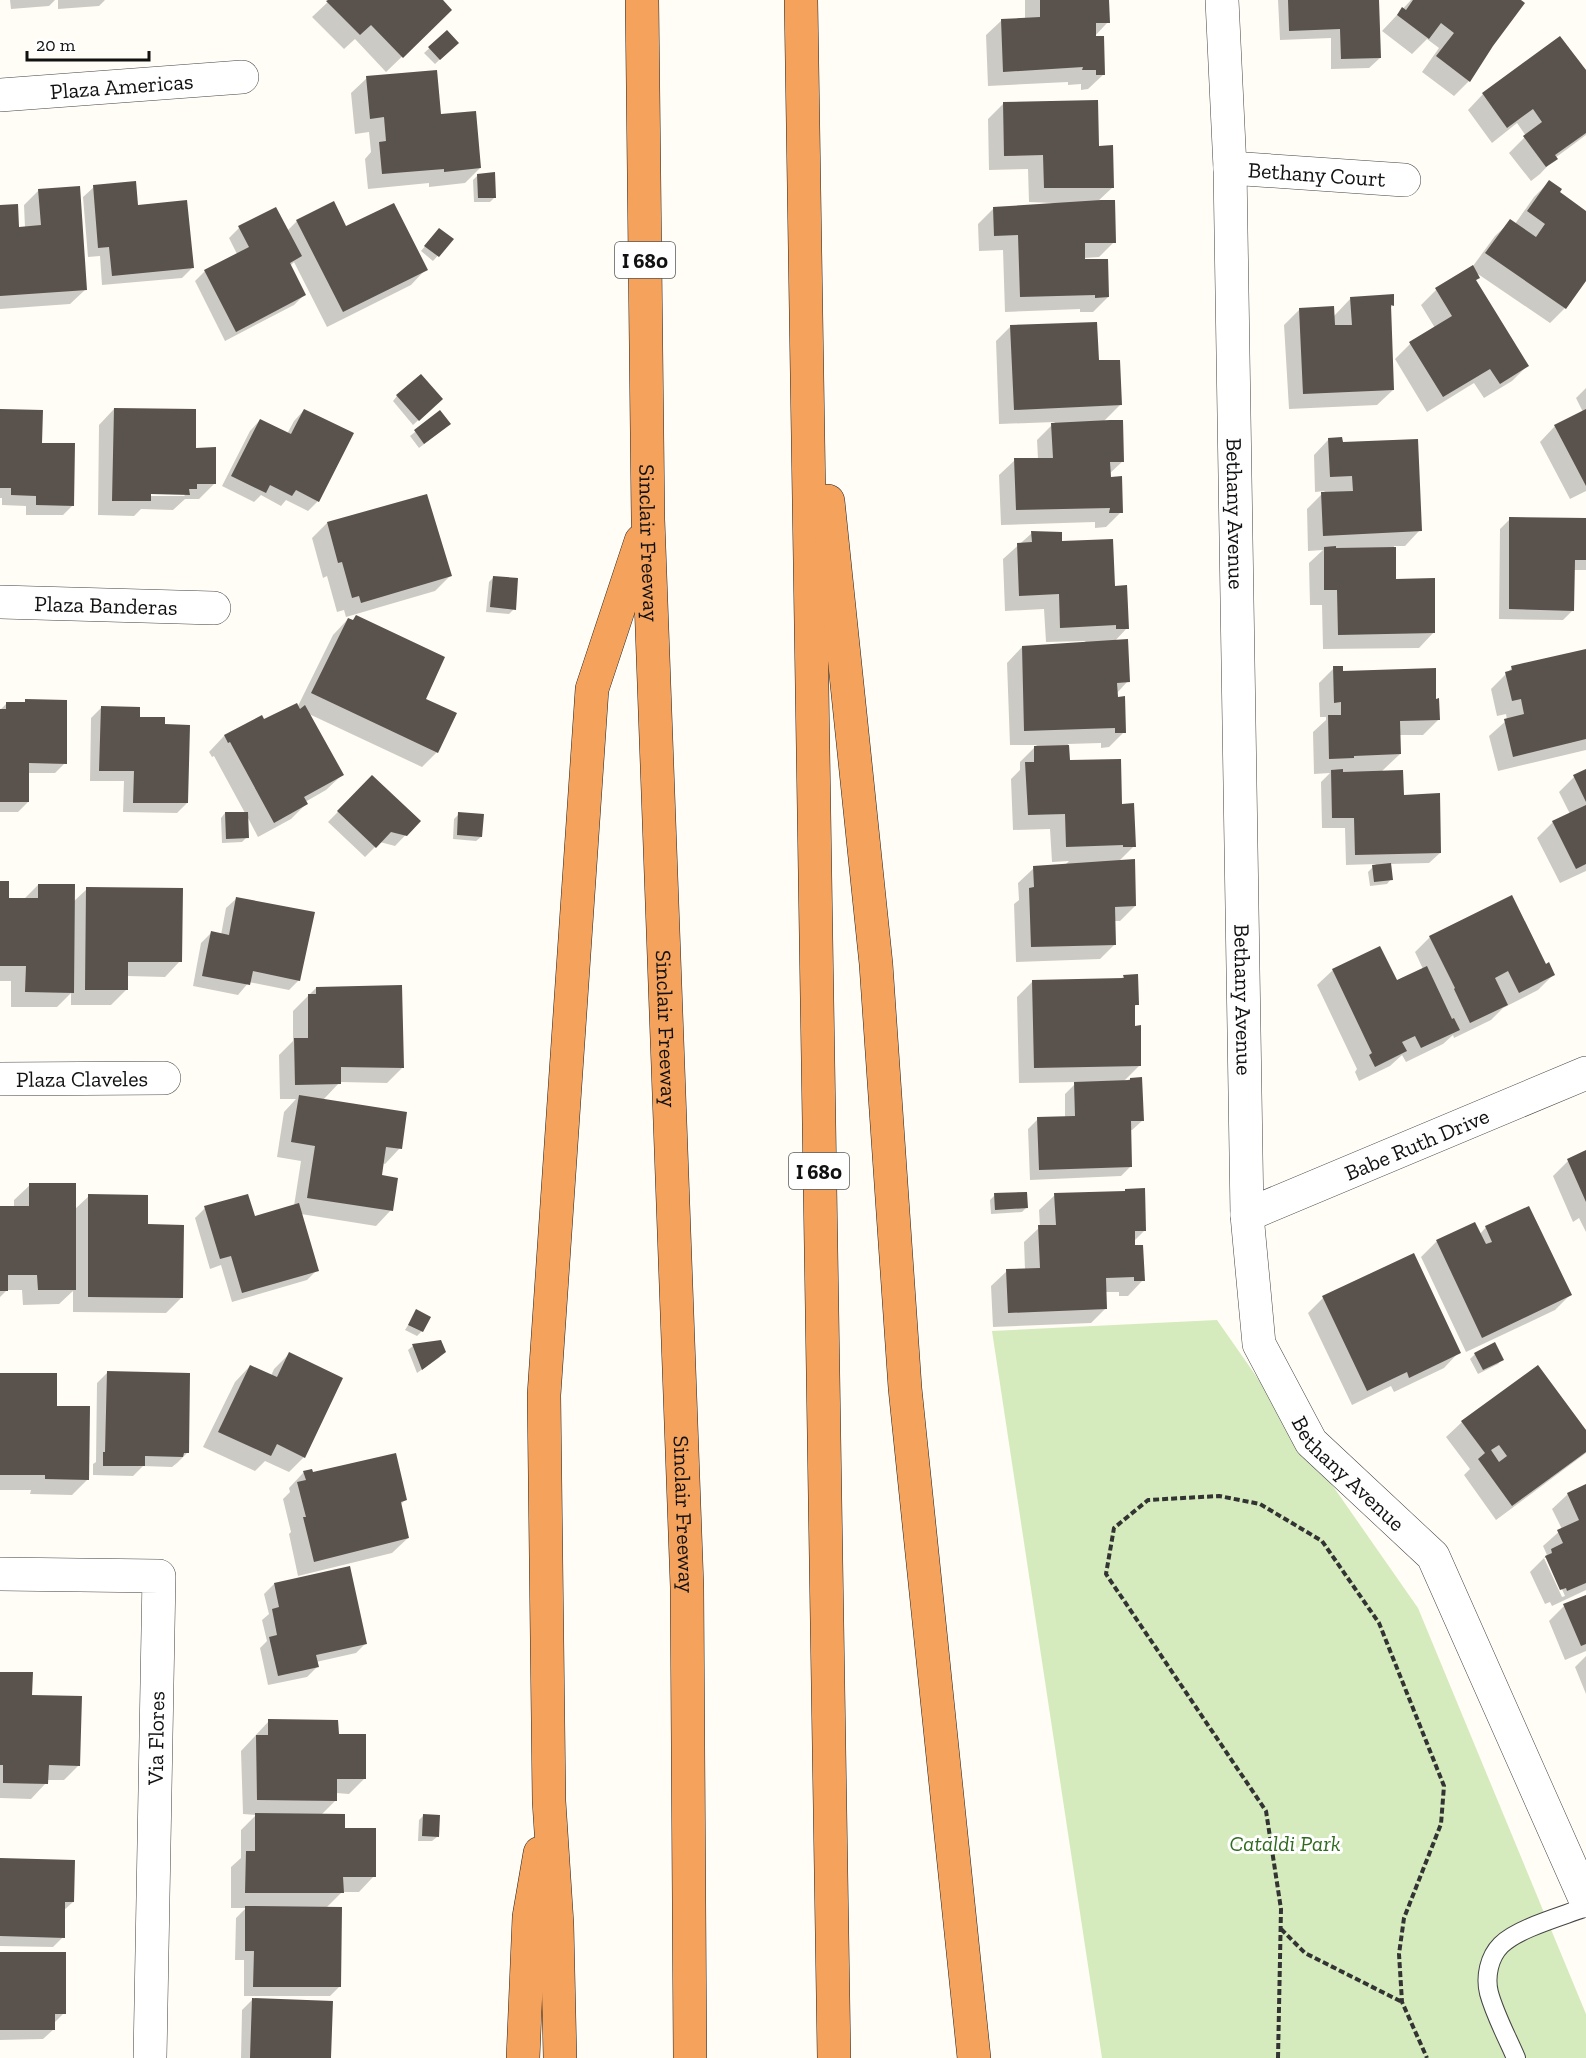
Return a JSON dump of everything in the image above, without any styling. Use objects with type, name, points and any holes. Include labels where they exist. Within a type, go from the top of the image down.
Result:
[{"type":"highway","name":"Sinclair Freeway","points":[[642,0],[648,519],[687,1587],[690,2058]]},
{"type":"highway","name":"I 680","points":[[801,0],[834,2058]]},
{"type":"highway","points":[[805,284],[876,964],[905,1388],[974,2058]]},
{"type":"highway","points":[[560,2058],[557,1924],[549,1801],[544,1395],[592,689],[648,519]]},
{"type":"highway","points":[[523,2058],[529,1917],[549,1801]]},
{"type":"street","name":"Bethany Avenue","points":[[1222,0],[1230,168],[1247,1215],[1259,1344],[1311,1442],[1433,1556],[1586,1901]]},
{"type":"street","name":"Plaza Americas","points":[[0,95],[242,77]]},
{"type":"street","name":"Bethany Court","points":[[1230,168],[1404,180]]},
{"type":"street","name":"Plaza Banderas","points":[[0,602],[214,608]]},
{"type":"street","name":"Babe Ruth Drive","points":[[1247,1215],[1586,1073]]},
{"type":"street","name":"Plaza Claveles","points":[[0,1079],[164,1078]]},
{"type":"street","name":"Via Flores","points":[[0,1574],[159,1576],[150,2058]]},
{"type":"lane","points":[[1516,2058],[1489,1994],[1487,1977],[1491,1961],[1500,1946],[1521,1933],[1586,1907]]},
{"type":"path","points":[[1278,2058],[1281,1909],[1266,1811],[1106,1574],[1114,1528],[1148,1500],[1219,1496],[1260,1504],[1322,1540],[1379,1623],[1444,1786],[1441,1824],[1404,1918],[1399,1954],[1402,2002],[1427,2058]]},
{"type":"path","points":[[1281,1929],[1305,1953],[1402,2002]]},
{"type":"green space","name":"Cataldi Park","points":[[1217,1320],[1418,1608],[1586,2014],[1586,2058],[1102,2058],[992,1331]]},
{"type":"building","points":[[443,0],[452,10],[403,58],[371,25],[360,35],[326,1]]},
{"type":"building","points":[[1040,0],[1109,0],[1110,23],[1096,23],[1096,36],[1104,36],[1105,75],[1096,75],[1096,70],[1082,70],[1083,67],[1003,72],[1001,19],[1040,17]]},
{"type":"building","points":[[1288,0],[1379,0],[1381,58],[1341,59],[1340,29],[1289,31]]},
{"type":"building","points":[[1413,0],[1521,0],[1525,3],[1470,82],[1436,56],[1454,33],[1441,23],[1429,39],[1397,15],[1402,7],[1406,10]]},
{"type":"building","points":[[447,30],[459,43],[440,60],[428,47]]},
{"type":"building","points":[[1560,36],[1586,70],[1586,133],[1555,155],[1558,159],[1546,167],[1523,136],[1542,122],[1533,109],[1507,128],[1482,93]]},
{"type":"building","points":[[437,70],[441,114],[476,111],[481,168],[382,174],[379,142],[386,141],[384,117],[370,119],[366,76]]},
{"type":"building","points":[[1098,100],[1099,146],[1113,145],[1114,188],[1044,188],[1043,155],[1004,156],[1003,102]]},
{"type":"building","points":[[495,172],[496,198],[478,198],[477,174]]},
{"type":"building","points":[[1549,180],[1562,189],[1560,192],[1586,211],[1586,281],[1566,309],[1485,253],[1510,219],[1536,237],[1545,224],[1527,211]]},
{"type":"building","points":[[136,181],[138,205],[187,200],[194,268],[112,276],[109,247],[98,248],[93,185]]},
{"type":"building","points":[[80,186],[87,290],[0,296],[0,205],[18,204],[19,227],[41,225],[38,189]]},
{"type":"building","points":[[1115,200],[1116,243],[1085,243],[1085,259],[1108,259],[1109,297],[1095,298],[1095,295],[1020,297],[1018,235],[994,236],[993,207]]},
{"type":"building","points":[[334,201],[346,226],[394,203],[428,270],[343,312],[296,220]]},
{"type":"building","points":[[276,207],[302,256],[290,263],[306,295],[236,332],[204,270],[249,247],[238,226]]},
{"type":"building","points":[[439,228],[454,239],[439,257],[424,246]]},
{"type":"building","points":[[1473,265],[1480,278],[1476,280],[1529,366],[1500,384],[1490,369],[1443,397],[1409,342],[1452,316],[1435,288]]},
{"type":"building","points":[[1394,294],[1394,306],[1391,305],[1394,390],[1303,394],[1299,308],[1334,306],[1335,325],[1352,325],[1350,297]]},
{"type":"building","points":[[1097,322],[1099,360],[1120,360],[1122,405],[1014,410],[1010,325]]},
{"type":"building","points":[[421,374],[443,399],[419,421],[396,395]]},
{"type":"building","points":[[114,408],[196,409],[196,448],[216,447],[216,484],[197,484],[197,489],[189,489],[190,495],[151,494],[151,501],[112,501]]},
{"type":"building","points":[[0,409],[43,410],[42,443],[75,443],[74,506],[36,505],[36,496],[11,495],[11,488],[0,488]]},
{"type":"building","points":[[304,409],[354,433],[319,502],[296,490],[292,496],[270,485],[266,493],[231,476],[260,419],[291,434]]},
{"type":"building","points":[[1586,409],[1586,486],[1554,425]]},
{"type":"building","points":[[440,410],[451,424],[424,444],[414,430]]},
{"type":"building","points":[[1123,420],[1124,462],[1110,462],[1111,477],[1122,476],[1123,513],[1109,513],[1110,508],[1016,510],[1014,458],[1053,458],[1051,423]]},
{"type":"building","points":[[1342,437],[1343,442],[1418,439],[1422,531],[1323,536],[1321,492],[1353,491],[1352,476],[1330,477],[1328,438]]},
{"type":"building","points":[[427,494],[452,576],[361,603],[359,596],[352,598],[342,562],[338,563],[327,522]]},
{"type":"building","points":[[1509,517],[1586,518],[1586,560],[1575,560],[1574,611],[1509,609]]},
{"type":"building","points":[[1031,531],[1062,532],[1062,541],[1113,539],[1115,586],[1127,585],[1129,629],[1116,629],[1116,625],[1060,628],[1059,594],[1019,596],[1017,543],[1032,542]]},
{"type":"building","points":[[1336,546],[1336,548],[1396,547],[1396,579],[1435,578],[1435,633],[1338,635],[1337,590],[1324,590],[1324,547]]},
{"type":"building","points":[[493,576],[518,578],[516,610],[490,607]]},
{"type":"building","points":[[356,615],[445,657],[426,699],[457,713],[438,753],[311,693],[348,618],[353,620]]},
{"type":"building","points":[[1128,639],[1130,682],[1117,683],[1118,697],[1125,696],[1126,733],[1115,733],[1115,728],[1024,731],[1022,646]]},
{"type":"building","points":[[1586,649],[1586,739],[1513,757],[1504,719],[1524,714],[1521,699],[1512,701],[1505,672],[1512,670],[1511,666]]},
{"type":"building","points":[[1333,666],[1343,666],[1343,671],[1436,668],[1436,699],[1439,698],[1440,720],[1400,721],[1401,754],[1329,759],[1328,715],[1341,715],[1341,702],[1334,703]]},
{"type":"building","points":[[25,699],[67,700],[67,764],[29,763],[29,802],[0,802],[0,709],[6,709],[6,702],[25,702]]},
{"type":"building","points":[[297,703],[300,709],[305,705],[344,775],[304,797],[308,804],[274,823],[224,735],[262,715],[264,719]]},
{"type":"building","points":[[101,706],[140,707],[140,717],[165,717],[165,724],[190,725],[188,803],[133,803],[134,771],[99,771]]},
{"type":"building","points":[[1069,745],[1070,760],[1121,759],[1122,804],[1134,803],[1136,847],[1123,847],[1123,845],[1066,847],[1065,814],[1028,815],[1025,762],[1034,762],[1034,746]]},
{"type":"building","points":[[1343,769],[1343,772],[1403,770],[1404,795],[1440,793],[1441,853],[1355,855],[1354,818],[1332,818],[1331,770]]},
{"type":"building","points":[[1586,769],[1586,802],[1573,775]]},
{"type":"building","points":[[372,775],[421,821],[407,836],[391,832],[376,848],[337,811]]},
{"type":"building","points":[[1586,805],[1586,864],[1576,869],[1552,821]]},
{"type":"building","points":[[225,812],[248,812],[249,838],[226,839]]},
{"type":"building","points":[[458,812],[484,814],[482,837],[457,835]]},
{"type":"building","points":[[1135,859],[1136,906],[1115,907],[1116,945],[1031,947],[1029,888],[1034,887],[1033,866]]},
{"type":"building","points":[[1391,863],[1393,880],[1374,882],[1372,865]]},
{"type":"building","points":[[0,881],[9,881],[9,898],[38,898],[38,884],[75,884],[74,993],[25,992],[26,966],[0,966]]},
{"type":"building","points":[[86,887],[183,888],[182,962],[128,962],[128,990],[85,990]]},
{"type":"building","points":[[1512,895],[1546,964],[1549,962],[1555,975],[1519,993],[1508,971],[1495,978],[1508,1005],[1470,1023],[1429,936]]},
{"type":"building","points":[[236,897],[315,912],[300,981],[253,971],[250,985],[202,976],[211,931],[229,935]]},
{"type":"building","points":[[1380,946],[1397,980],[1427,966],[1452,1019],[1454,1018],[1460,1030],[1421,1048],[1415,1036],[1402,1042],[1407,1051],[1375,1067],[1369,1055],[1372,1053],[1332,969]]},
{"type":"building","points":[[1138,974],[1139,1005],[1135,1005],[1135,1026],[1141,1025],[1141,1066],[1034,1068],[1032,980],[1124,978],[1123,975]]},
{"type":"building","points":[[402,985],[404,1068],[341,1067],[341,1084],[295,1085],[294,1038],[308,1038],[308,994],[316,994],[316,987]]},
{"type":"building","points":[[1142,1077],[1144,1121],[1131,1121],[1132,1167],[1039,1170],[1037,1117],[1075,1116],[1074,1082],[1130,1080],[1130,1078]]},
{"type":"building","points":[[299,1095],[407,1112],[402,1149],[386,1147],[382,1175],[398,1178],[393,1211],[307,1198],[315,1146],[291,1142]]},
{"type":"building","points":[[1586,1150],[1586,1202],[1567,1159]]},
{"type":"building","points":[[29,1183],[76,1183],[76,1290],[38,1290],[37,1275],[8,1275],[8,1291],[0,1291],[0,1206],[29,1206]]},
{"type":"building","points":[[1145,1188],[1146,1231],[1135,1231],[1135,1245],[1143,1245],[1145,1281],[1134,1281],[1134,1277],[1106,1278],[1107,1309],[1008,1313],[1006,1269],[1040,1268],[1038,1225],[1056,1225],[1054,1193],[1125,1191],[1125,1189]]},
{"type":"building","points":[[1027,1192],[1028,1208],[995,1210],[994,1193]]},
{"type":"building","points":[[88,1194],[148,1195],[148,1224],[184,1225],[183,1298],[88,1297]]},
{"type":"building","points":[[248,1194],[255,1216],[299,1203],[319,1271],[242,1293],[231,1256],[220,1259],[204,1206]]},
{"type":"building","points":[[1529,1206],[1572,1295],[1482,1338],[1436,1240],[1475,1222],[1486,1244],[1492,1242],[1485,1226]]},
{"type":"building","points":[[1414,1253],[1461,1353],[1409,1378],[1407,1372],[1367,1391],[1322,1296]]},
{"type":"building","points":[[416,1309],[431,1317],[423,1332],[408,1325]]},
{"type":"building","points":[[441,1340],[446,1352],[422,1370],[412,1344]]},
{"type":"building","points":[[1495,1342],[1504,1360],[1483,1370],[1474,1353]]},
{"type":"building","points":[[289,1352],[343,1378],[305,1458],[277,1444],[271,1456],[218,1432],[250,1365],[277,1377]]},
{"type":"building","points":[[1538,1365],[1586,1430],[1586,1452],[1512,1506],[1478,1459],[1485,1453],[1461,1421]],"holes":[[[1499,1445],[1507,1456],[1499,1462],[1491,1450]]]},
{"type":"building","points":[[107,1371],[190,1373],[189,1453],[184,1453],[183,1457],[145,1456],[145,1466],[103,1466]]},
{"type":"building","points":[[0,1373],[57,1373],[57,1406],[90,1406],[89,1480],[45,1479],[45,1475],[0,1475]]},
{"type":"building","points":[[396,1453],[407,1500],[401,1502],[409,1538],[314,1562],[297,1482],[306,1480],[303,1471],[312,1469],[313,1472]]},
{"type":"building","points":[[1586,1484],[1586,1583],[1567,1591],[1566,1588],[1560,1590],[1545,1556],[1552,1553],[1551,1549],[1563,1543],[1557,1530],[1579,1520],[1567,1493]]},
{"type":"building","points":[[350,1566],[367,1644],[316,1655],[319,1667],[278,1676],[269,1637],[277,1635],[272,1609],[279,1607],[274,1583]]},
{"type":"building","points":[[1586,1595],[1586,1644],[1581,1646],[1563,1604]]},
{"type":"building","points":[[0,1672],[33,1672],[32,1695],[82,1696],[80,1766],[49,1765],[48,1784],[3,1783],[3,1765],[0,1765]]},
{"type":"building","points":[[268,1719],[338,1720],[339,1734],[366,1734],[366,1779],[337,1779],[337,1801],[257,1800],[256,1735],[268,1735]]},
{"type":"building","points":[[255,1813],[345,1814],[345,1828],[376,1828],[376,1877],[343,1877],[344,1893],[245,1893],[246,1851],[255,1851]]},
{"type":"building","points":[[423,1814],[440,1815],[439,1837],[422,1836]]},
{"type":"building","points":[[0,1858],[75,1860],[74,1902],[65,1902],[65,1938],[0,1936]]},
{"type":"building","points":[[245,1906],[342,1907],[341,1987],[253,1987],[254,1951],[245,1951]]},
{"type":"building","points":[[0,1952],[66,1952],[66,2014],[55,2014],[55,2030],[0,2030]]},
{"type":"building","points":[[252,1998],[333,2001],[331,2058],[250,2058]]}]
